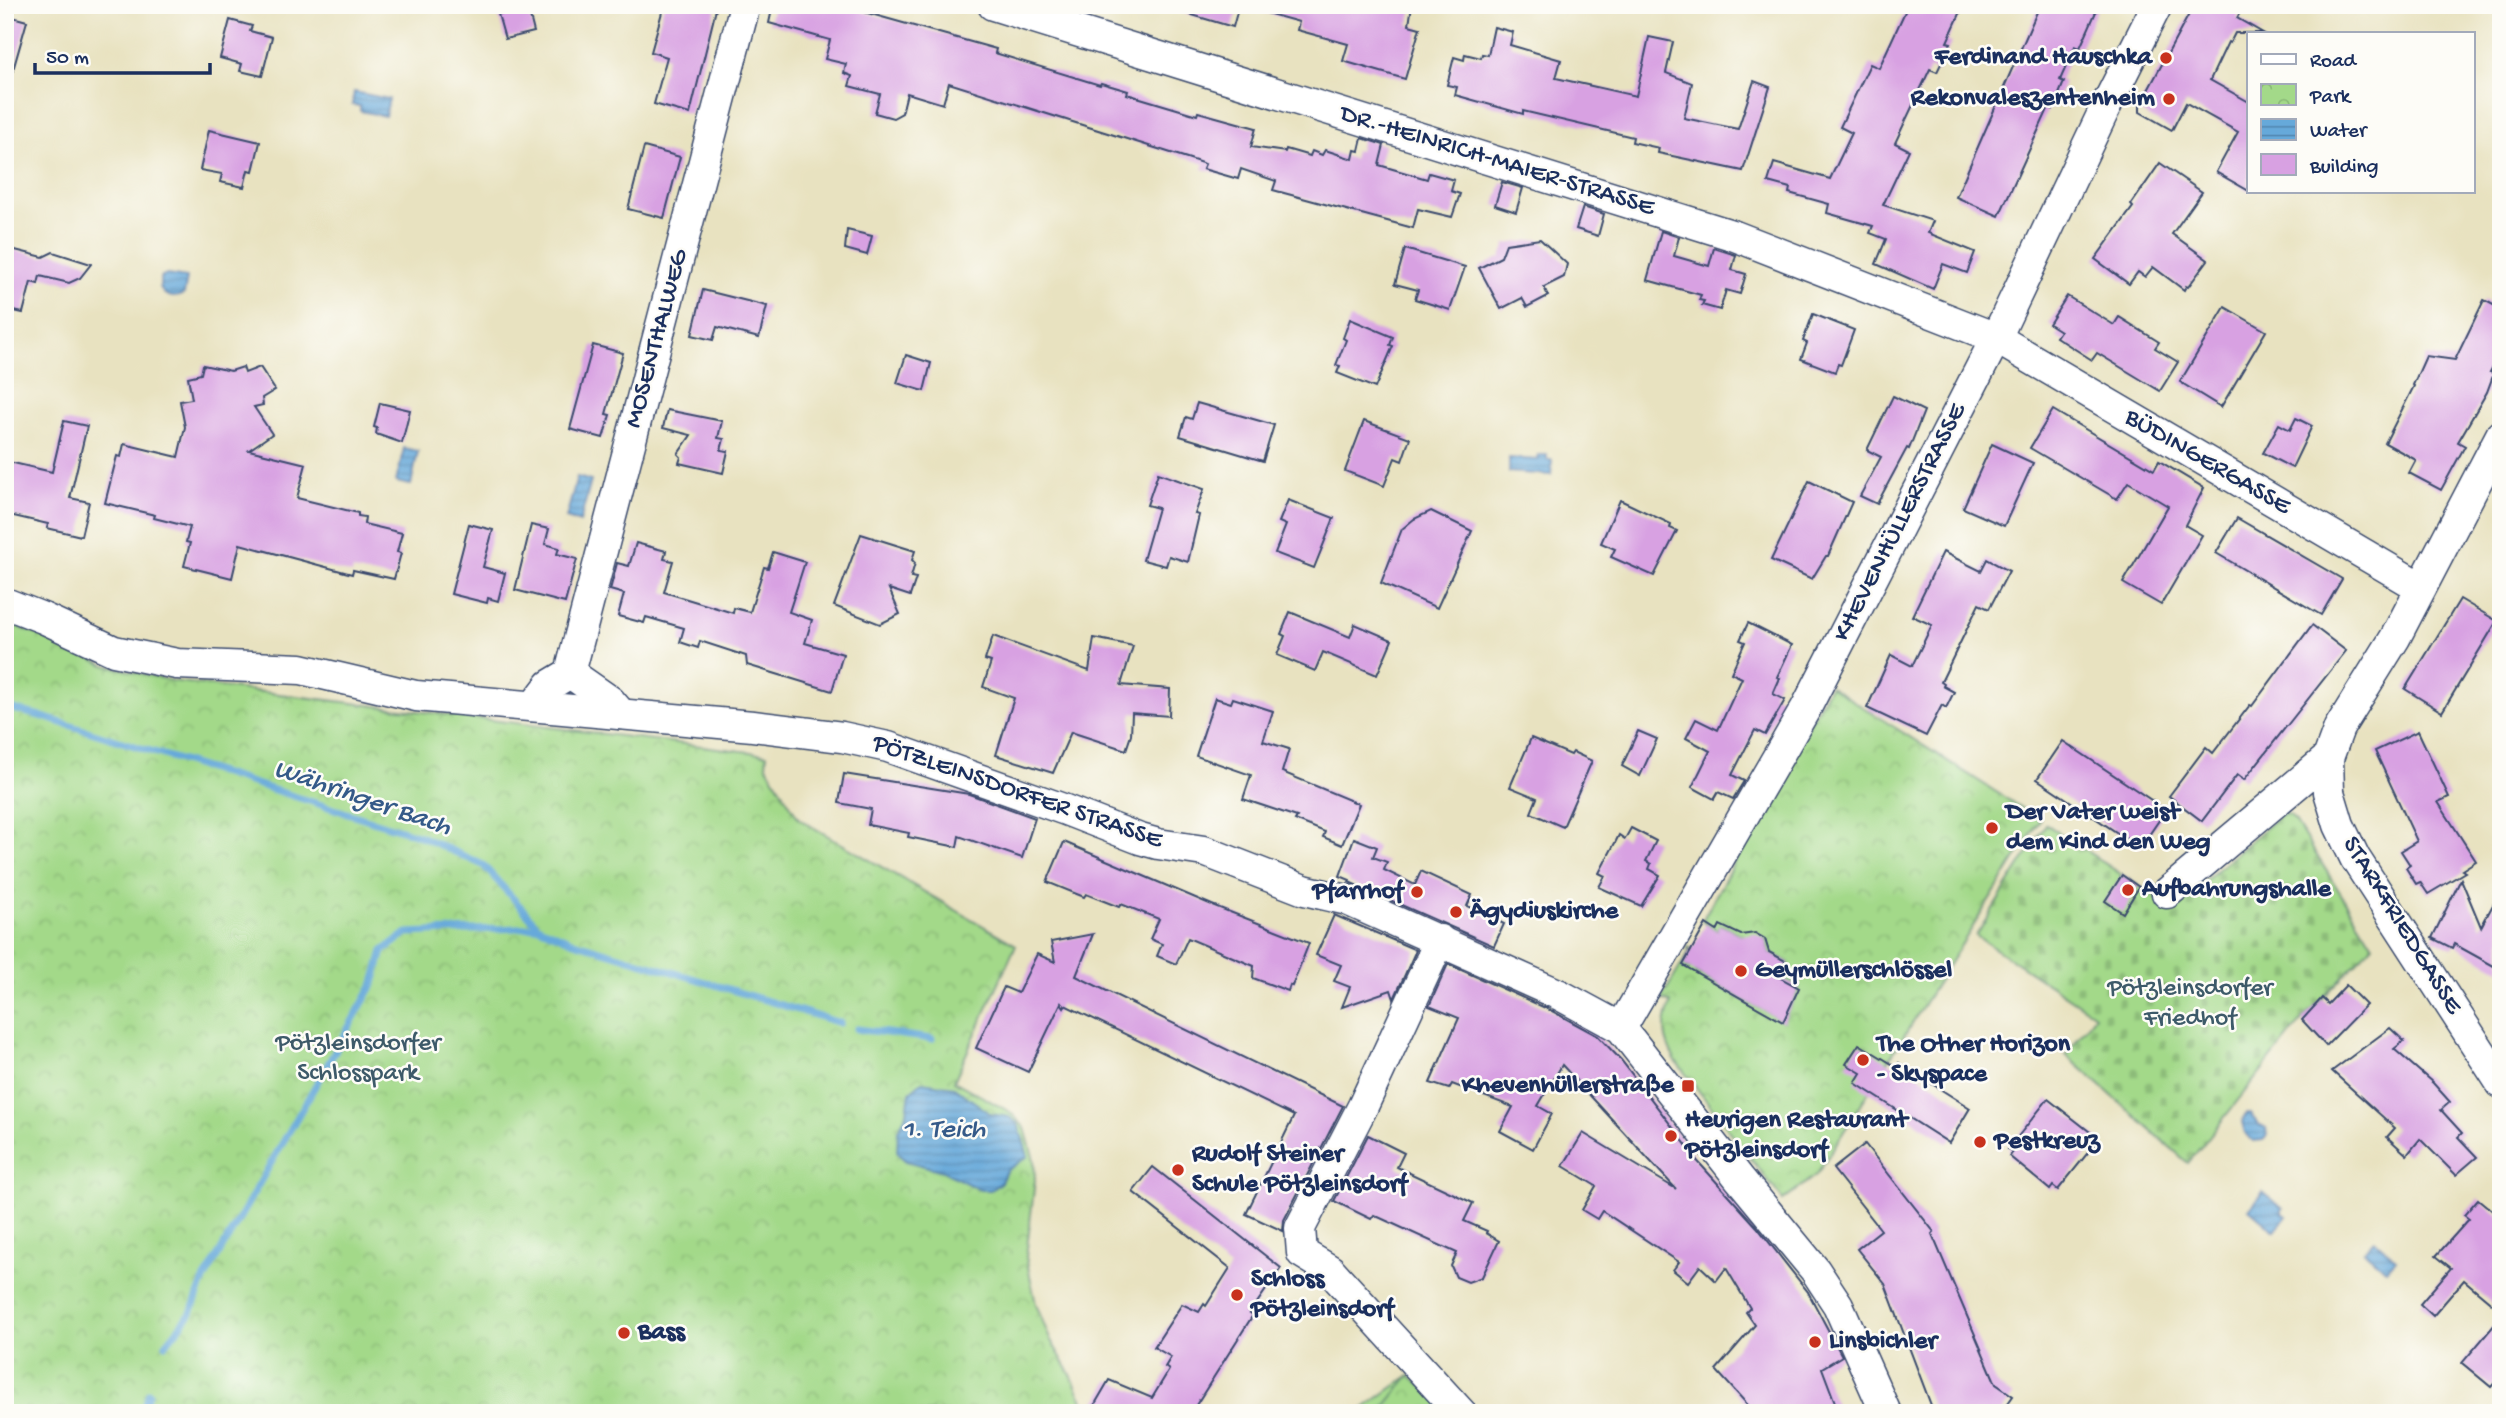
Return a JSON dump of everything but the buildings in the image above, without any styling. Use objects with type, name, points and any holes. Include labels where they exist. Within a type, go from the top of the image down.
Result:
[{"type":"street","name":"MOSENTHALWEG","points":[[570,673],[745,5]]},
{"type":"street","name":"DR.-HEINRICH-MAIER-STRASSE","points":[[993,5],[1735,236],[1996,338]]},
{"type":"street","name":"KHEVENHÜLLERSTRASSE","points":[[1621,1028],[1806,708],[1996,338],[2157,5]]},
{"type":"street","name":"BÜDINGERGASSE","points":[[1996,338],[2420,587]]},
{"type":"street","name":"STARKFRIEDGASSE","points":[[2501,435],[2395,638],[2339,728],[2328,758],[2329,792],[2339,825],[2355,858],[2501,1083]]},
{"type":"street","name":"PÖTZLEINSDORFER STRASSE","points":[[5,603],[114,651],[177,664],[301,668],[416,696],[753,726],[842,737],[888,747],[1140,839],[1205,851],[1304,890],[1347,900],[1440,940],[1560,995],[1621,1028],[1815,1270],[1838,1306],[1886,1413]]},
{"type":"street","points":[[534,706],[550,685],[570,673],[610,701],[621,714]]},
{"type":"street","name":"STARKFRIEDGASSE","points":[[2167,892],[2328,758]]},
{"type":"street","points":[[1440,940],[1363,1106],[1300,1228],[1302,1253],[1330,1270],[1461,1413]]},
{"type":"green space","name":"Pötzleinsdorfer Schlosspark","points":[[5,622],[105,665],[173,681],[767,754],[766,765],[799,819],[1016,945],[954,1081],[1010,1112],[1025,1128],[1034,1160],[1035,1180],[1026,1257],[1036,1304],[1049,1337],[1089,1413],[5,1413]]},
{"type":"green space","points":[[1830,686],[2040,820],[1817,1174],[1783,1200],[1675,1060],[1665,1032],[1671,1003],[1661,999],[1689,952],[1688,947],[1692,949],[1684,964],[1686,968],[1697,969],[1696,973],[1783,1021],[1799,988],[1781,978],[1789,963],[1769,952],[1765,939],[1741,935],[1721,925],[1717,931],[1702,921]]},
{"type":"green space","name":"Pötzleinsdorfer Friedhof","points":[[2281,814],[2289,815],[2295,821],[2373,945],[2302,1020],[2188,1163],[2066,1055],[2095,1015],[1976,936],[2046,824],[2173,909]]},
{"type":"green space","points":[[1410,1375],[1452,1413],[1362,1413],[1363,1409]]},
{"type":"green space","points":[[1410,1375],[1452,1413],[1380,1413]]},
{"type":"water","points":[[354,92],[389,99],[385,116],[360,111],[360,106],[352,105]]},
{"type":"water","points":[[162,276],[187,278],[184,294],[174,297],[162,291],[160,282]]},
{"type":"water","points":[[404,448],[418,451],[411,485],[396,482]]},
{"type":"water","points":[[1539,455],[1547,455],[1547,460],[1552,460],[1551,475],[1509,472],[1509,458],[1538,460]]},
{"type":"water","points":[[577,477],[591,481],[580,522],[566,518]]},
{"type":"water","name":"1. Teich","points":[[922,1082],[954,1087],[991,1114],[1009,1117],[1018,1124],[1028,1156],[1006,1171],[1001,1182],[991,1190],[980,1190],[943,1171],[906,1161],[897,1153],[898,1130],[907,1113],[910,1092]]},
{"type":"water","points":[[2246,1114],[2250,1114],[2266,1129],[2267,1136],[2263,1140],[2253,1141],[2245,1133],[2242,1122]]},
{"type":"water","points":[[2263,1192],[2283,1209],[2281,1212],[2287,1216],[2275,1231],[2249,1209]]},
{"type":"water","points":[[2374,1240],[2396,1259],[2386,1270],[2364,1251]]},
{"type":"waterway","name":"Währinger Bach","points":[[5,707],[420,836],[483,865],[539,927],[574,942],[840,1023]]},
{"type":"waterway","points":[[166,1344],[191,1313],[203,1282],[374,983],[383,951],[407,933],[539,927]]},
{"type":"waterway","name":"Währinger Bach","points":[[857,1029],[932,1039]]},
{"type":"waterway","name":"Währinger Bach","points":[[141,1413],[149,1393]]},
{"type":"place","name":"Ferdinand Hauschka","points":[[2166,58]]},
{"type":"place","name":"Rekonvaleszentenheim","points":[[2169,99]]},
{"type":"place","name":"Der Vater weist dem Kind den Weg","points":[[1992,828]]},
{"type":"place","name":"Aufbahrungshalle","points":[[2128,890]]},
{"type":"place","name":"Pfarrhof","points":[[1417,892]]},
{"type":"place","name":"Ägydiuskirche","points":[[1456,912]]},
{"type":"place","name":"Geymüllerschlössel","points":[[1741,971]]},
{"type":"place","name":"The Other Horizon - Skyspace","points":[[1863,1060]]},
{"type":"place","name":"Khevenhüllerstraße","points":[[1688,1086]]},
{"type":"place","name":"Heurigen Restaurant Pötzleinsdorf","points":[[1671,1136]]},
{"type":"place","name":"Pestkreuz","points":[[1980,1142]]},
{"type":"place","name":"Rudolf Steiner Schule Pötzleinsdorf","points":[[1178,1170]]},
{"type":"place","name":"Schloss Pötzleinsdorf","points":[[1237,1295]]},
{"type":"place","name":"Bass","points":[[624,1333]]},
{"type":"place","name":"Linsbichler","points":[[1815,1342]]}]
